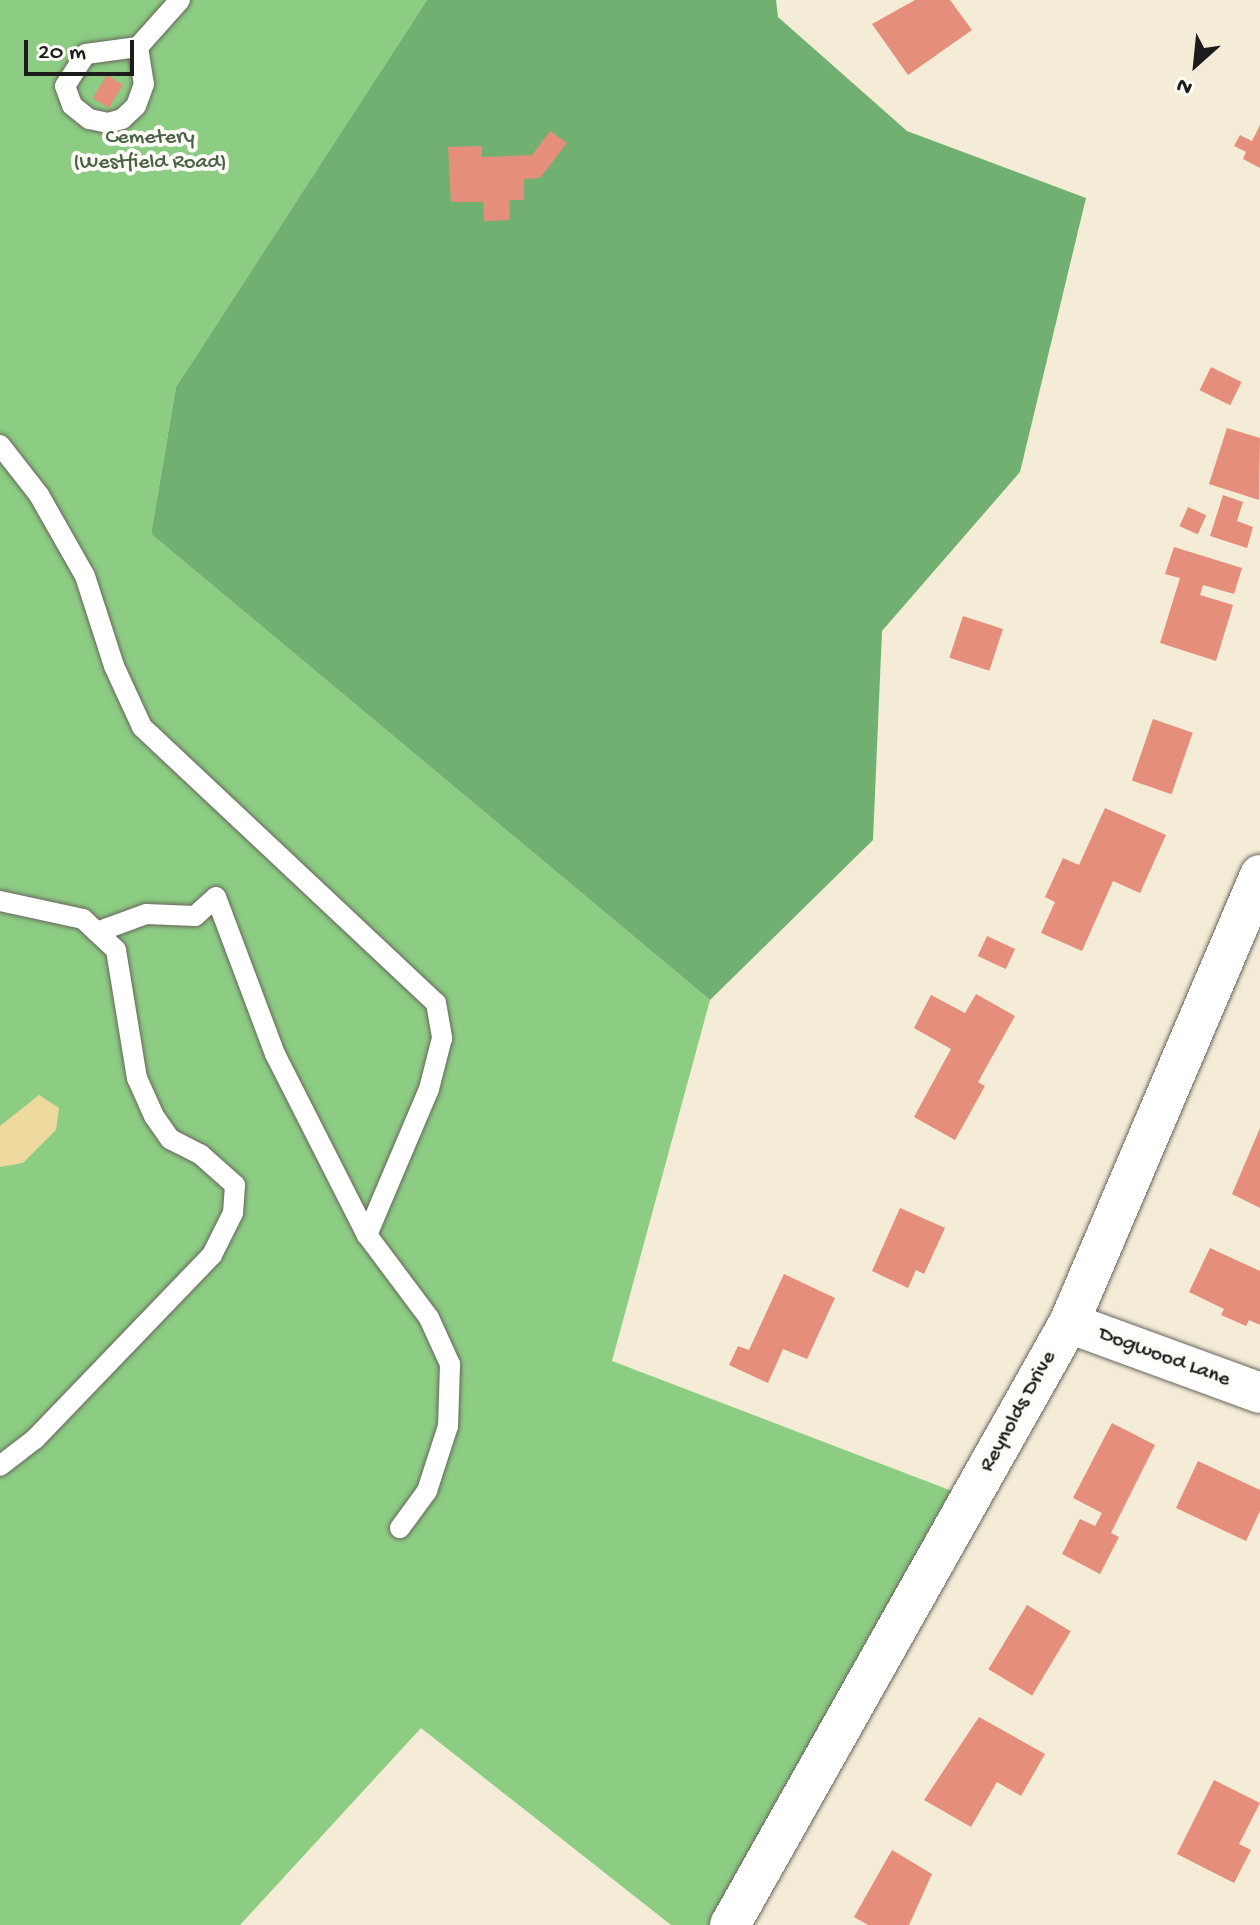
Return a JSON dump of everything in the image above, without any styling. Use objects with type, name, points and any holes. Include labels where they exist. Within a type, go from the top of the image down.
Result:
[{"type":"street","name":"Reynolds Drive","points":[[730,1925],[1069,1323],[1260,875]]},
{"type":"street","name":"Dogwood Lane","points":[[1069,1323],[1260,1393]]},
{"type":"lane","points":[[138,47],[180,0]]},
{"type":"lane","points":[[0,445],[39,495],[85,576],[114,666],[142,727],[436,1003],[442,1038],[429,1089],[367,1235]]},
{"type":"lane","points":[[97,932],[146,914],[195,916],[216,897],[275,1054],[367,1235],[429,1318],[450,1364],[448,1426],[427,1491],[400,1528]]},
{"type":"lane","points":[[0,901],[83,919],[116,950],[137,1078],[154,1116],[170,1139],[200,1154],[235,1185],[233,1213],[212,1255],[158,1316],[35,1439],[0,1466]]},
{"type":"green space","name":"Cemetery (Westfield Road)","points":[[0,0],[427,0],[176,387],[151,534],[710,1000],[612,1361],[986,1504],[745,1925],[671,1925],[421,1728],[240,1925],[0,1925]]},
{"type":"green space","points":[[427,0],[776,0],[778,17],[907,131],[1086,198],[1020,472],[882,631],[873,840],[710,1000],[151,534],[176,387]]},
{"type":"sand","points":[[39,1095],[59,1108],[56,1130],[23,1163],[0,1167],[0,1126]]},
{"type":"building","points":[[915,0],[950,0],[972,30],[908,75],[872,24]]},
{"type":"building","points":[[107,75],[123,85],[109,108],[93,98]]},
{"type":"building","points":[[1260,125],[1260,168],[1243,159],[1246,152],[1234,146],[1240,135],[1252,141]]},
{"type":"building","points":[[550,131],[567,143],[540,178],[524,179],[524,200],[509,200],[510,220],[484,221],[483,202],[451,202],[448,147],[482,146],[482,157],[532,155]]},
{"type":"building","points":[[1211,367],[1242,382],[1230,405],[1200,390]]},
{"type":"building","points":[[1227,428],[1260,438],[1259,500],[1209,484]]},
{"type":"building","points":[[1223,495],[1243,502],[1237,521],[1253,527],[1247,548],[1210,536]]},
{"type":"building","points":[[1188,507],[1206,515],[1198,534],[1179,526]]},
{"type":"building","points":[[1174,547],[1242,568],[1234,594],[1203,585],[1200,595],[1233,605],[1216,661],[1160,643],[1180,578],[1165,574]]},
{"type":"building","points":[[963,616],[1003,629],[989,671],[949,658]]},
{"type":"building","points":[[1153,719],[1193,733],[1172,794],[1132,780]]},
{"type":"building","points":[[1105,808],[1166,835],[1140,893],[1113,881],[1082,951],[1041,933],[1055,902],[1045,897],[1063,858],[1079,865]]},
{"type":"building","points":[[987,936],[1015,949],[1006,969],[978,956]]},
{"type":"building","points":[[976,994],[1015,1016],[978,1082],[985,1086],[955,1140],[914,1117],[951,1049],[914,1028],[931,995],[965,1013]]},
{"type":"building","points":[[1260,1128],[1260,1208],[1232,1194]]},
{"type":"building","points":[[900,1208],[945,1228],[924,1274],[916,1270],[908,1288],[872,1271]]},
{"type":"building","points":[[1210,1248],[1260,1271],[1260,1325],[1249,1320],[1246,1326],[1221,1315],[1224,1309],[1189,1292]]},
{"type":"building","points":[[784,1274],[835,1298],[807,1359],[783,1349],[768,1383],[729,1365],[738,1346],[749,1350]]},
{"type":"building","points":[[1112,1423],[1155,1445],[1111,1533],[1119,1537],[1100,1574],[1062,1554],[1080,1519],[1095,1526],[1102,1513],[1073,1498]]},
{"type":"building","points":[[1198,1461],[1260,1490],[1260,1511],[1246,1541],[1176,1508]]},
{"type":"building","points":[[1027,1605],[1071,1631],[1032,1696],[988,1669]]},
{"type":"building","points":[[979,1717],[1045,1754],[1021,1796],[997,1782],[971,1827],[924,1800]]},
{"type":"building","points":[[1214,1780],[1260,1803],[1239,1844],[1251,1850],[1234,1883],[1177,1854]]},
{"type":"building","points":[[892,1850],[932,1874],[909,1925],[868,1925],[854,1917]]}]
